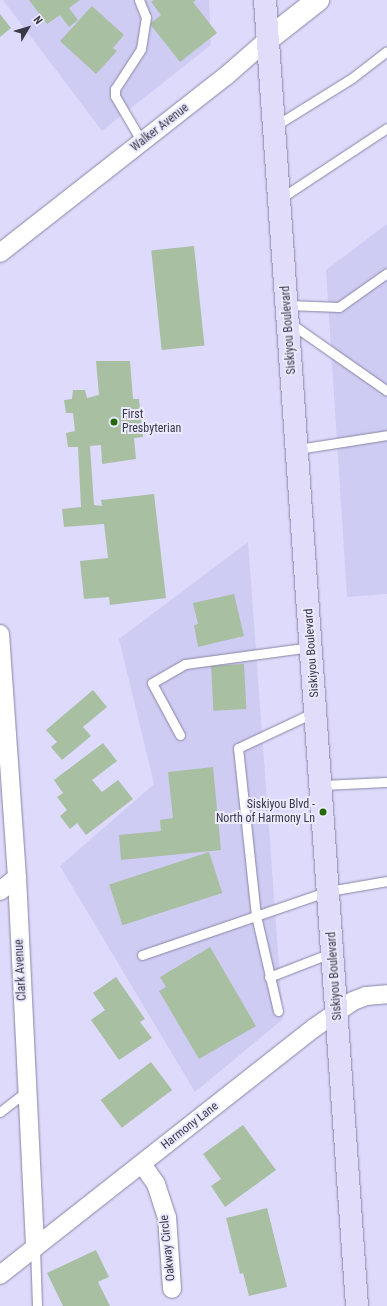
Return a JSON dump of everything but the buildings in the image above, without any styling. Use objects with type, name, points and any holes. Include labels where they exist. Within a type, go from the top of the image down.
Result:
[{"type":"main road","name":"Siskiyou Boulevard","points":[[265,0],[274,127],[281,198],[357,1306]]},
{"type":"street","name":"Walker Avenue","points":[[0,253],[142,142],[318,0]]},
{"type":"street","name":"Clark Avenue","points":[[0,634],[17,877],[35,1248]]},
{"type":"street","points":[[0,891],[17,877]]},
{"type":"street","name":"Harmony Lane","points":[[0,1275],[337,1013],[366,996],[387,994]]},
{"type":"street","name":"Oakway Circle","points":[[142,1164],[156,1184],[167,1217],[172,1289]]},
{"type":"lane","points":[[139,0],[146,17],[141,49],[115,89],[114,96],[142,142]]},
{"type":"lane","points":[[274,127],[352,78],[387,51]]},
{"type":"lane","points":[[281,198],[387,128]]},
{"type":"lane","points":[[288,313],[339,306],[387,273]]},
{"type":"lane","points":[[288,313],[387,391]]},
{"type":"lane","points":[[298,449],[387,434]]},
{"type":"lane","points":[[180,735],[152,683],[185,664],[312,647]]},
{"type":"lane","points":[[278,1011],[269,978],[256,916],[238,748],[316,712]]},
{"type":"lane","points":[[322,785],[387,782]]},
{"type":"lane","points":[[142,955],[329,891],[387,882]]},
{"type":"lane","points":[[269,978],[333,952]]},
{"type":"lane","points":[[0,1112],[27,1090]]},
{"type":"lane","name":"Clark Avenue","points":[[35,1248],[37,1306]]},
{"type":"shaded area","points":[[3,0],[209,0],[211,45],[102,131]]},
{"type":"shaded area","points":[[387,224],[387,594],[347,597],[326,270]]},
{"type":"shaded area","points":[[248,542],[283,1019],[195,1092],[60,866],[154,784],[119,639]]},
{"type":"place","name":"First Presbyterian","points":[[114,422]]},
{"type":"place","name":"Siskiyou Blvd - North of Harmony Ln","points":[[323,812]]}]
